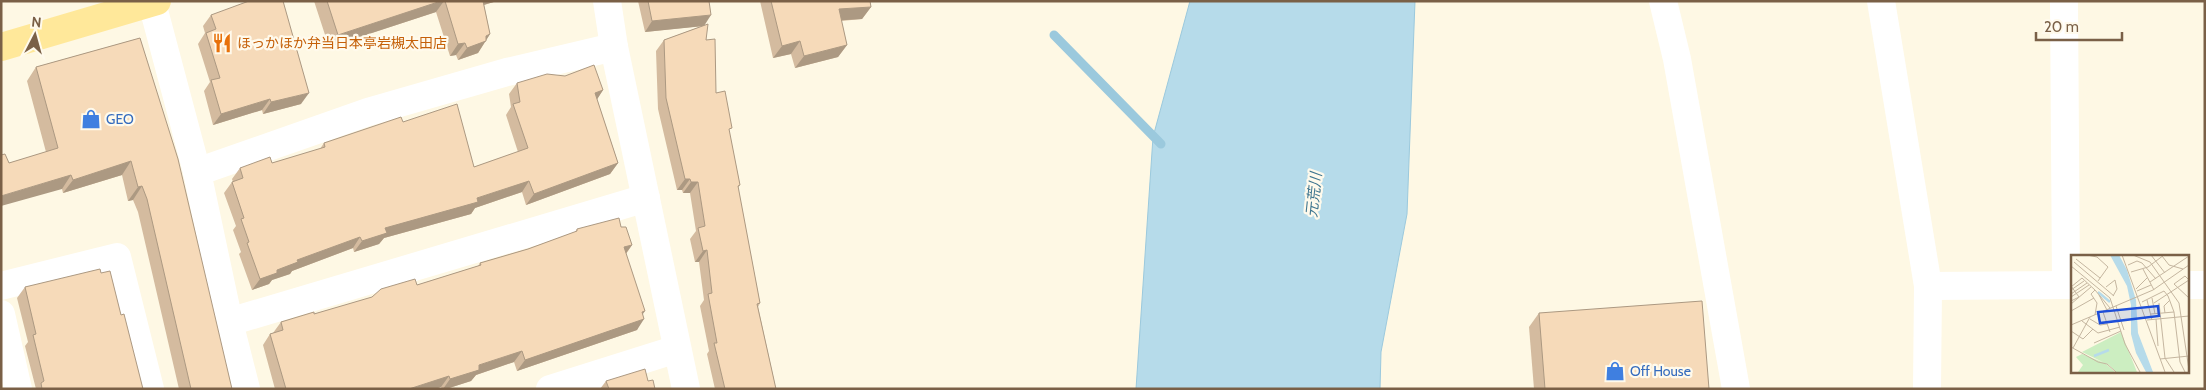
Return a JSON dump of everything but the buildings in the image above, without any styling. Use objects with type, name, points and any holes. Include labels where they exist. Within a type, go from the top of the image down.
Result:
[{"type":"main road","points":[[1,47],[154,2]]},
{"type":"street","points":[[606,1],[686,389]]},
{"type":"street","points":[[1663,1],[1677,59],[1736,389]]},
{"type":"street","points":[[1881,1],[1928,286],[1926,389]]},
{"type":"street","points":[[1928,286],[2069,285],[2064,1]]},
{"type":"street","points":[[154,2],[197,172],[229,322],[246,389]]},
{"type":"street","points":[[197,172],[368,112],[507,72],[614,47]]},
{"type":"street","points":[[229,322],[646,198]]},
{"type":"street","points":[[1,286],[117,257],[150,389]]},
{"type":"street","points":[[2188,285],[2205,285]]},
{"type":"street","points":[[1,314],[18,389]]},
{"type":"street","points":[[550,389],[677,350]]},
{"type":"water","name":"元荒川","points":[[1190,1],[1415,1],[1407,214],[1381,352],[1380,389],[1136,389],[1153,137]]},
{"type":"waterway","points":[[1054,35],[1161,144]]},
{"type":"place","name":"ほっかほか弁当日本亭岩槻太田店","points":[[222,43]]},
{"type":"place","name":"GEO","points":[[91,119]]},
{"type":"place","name":"Off House","points":[[1615,371]]}]
